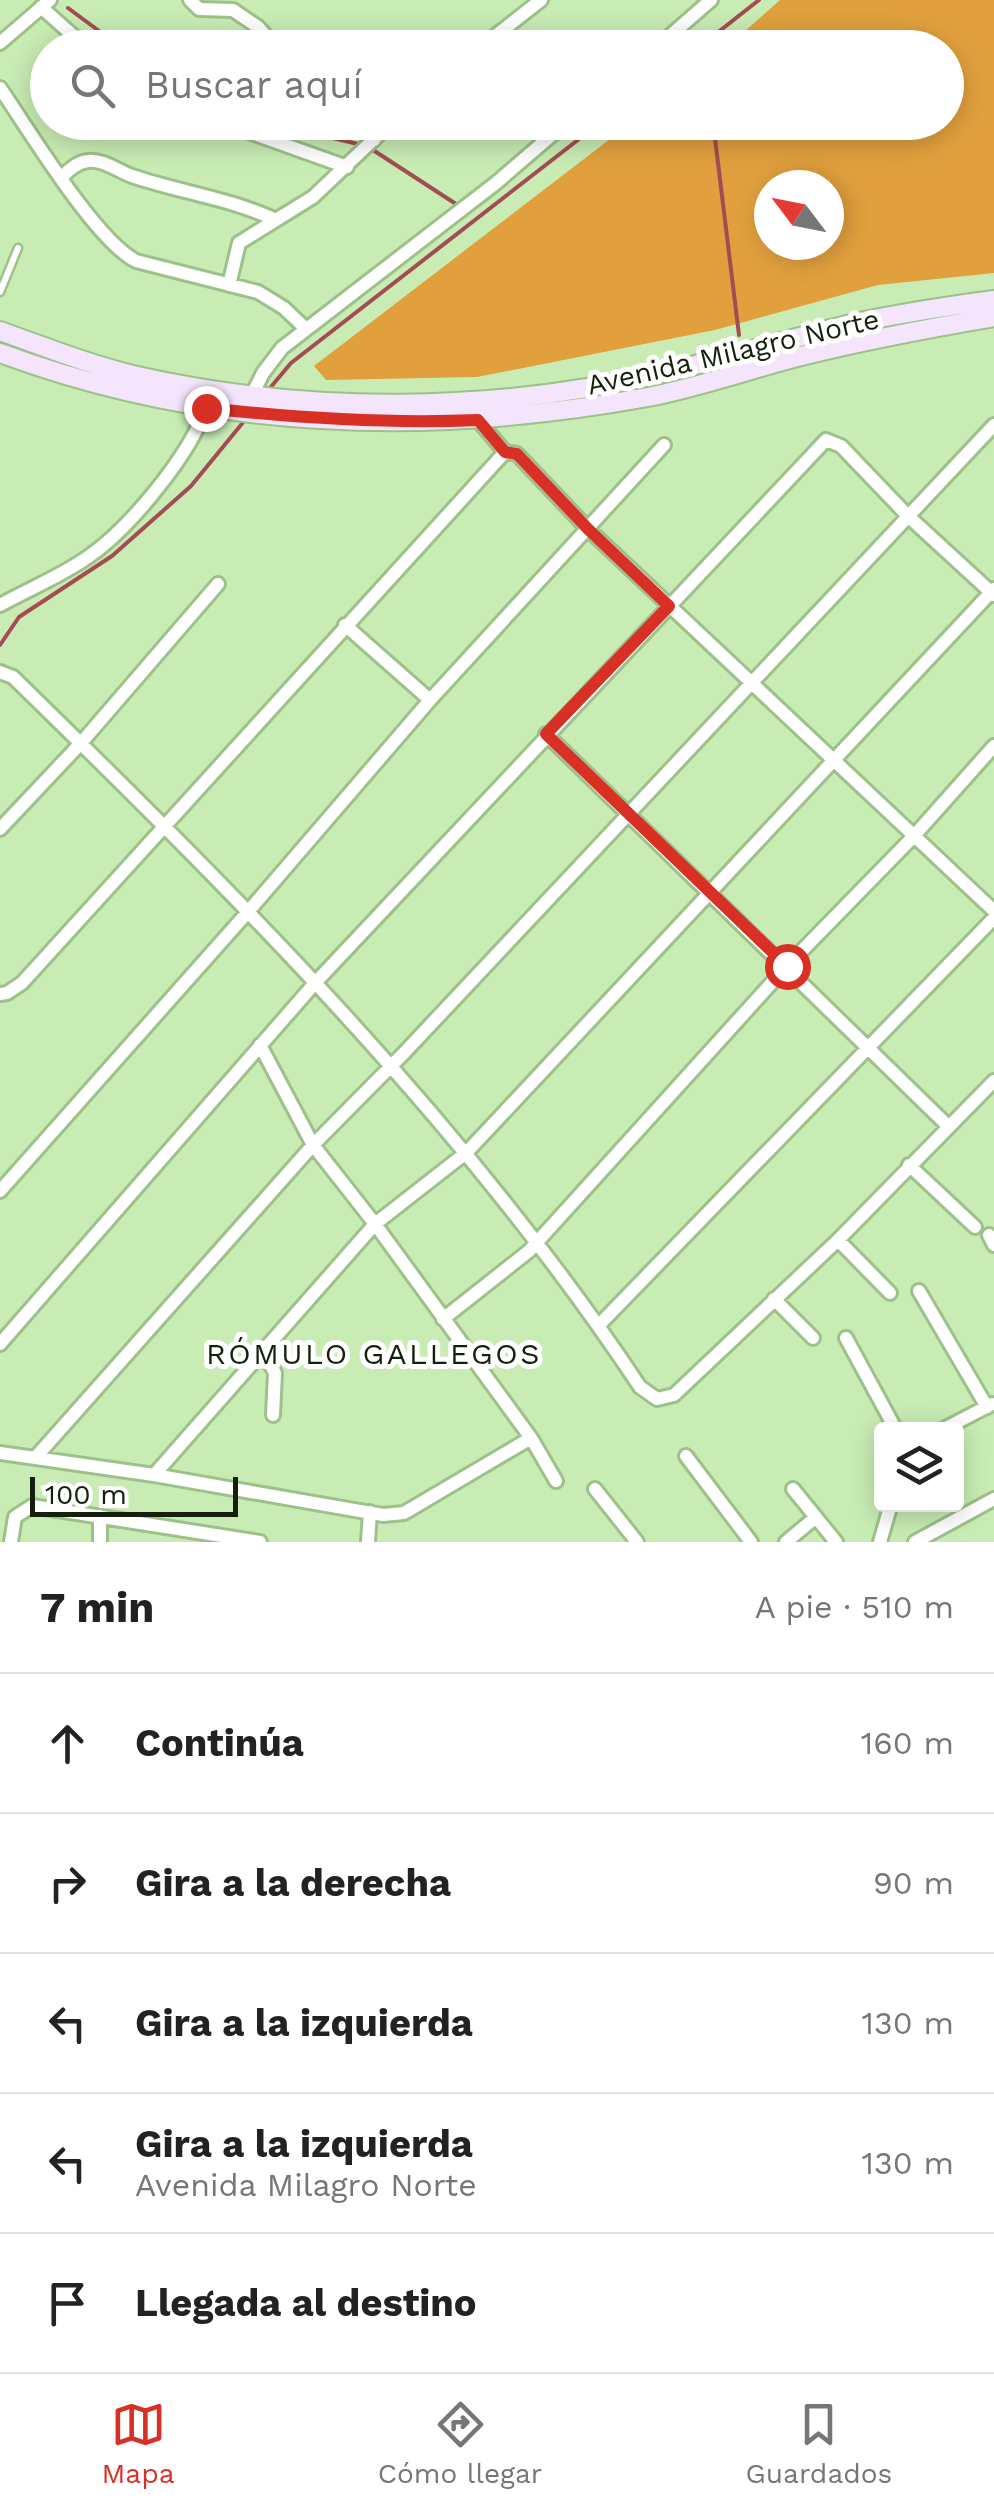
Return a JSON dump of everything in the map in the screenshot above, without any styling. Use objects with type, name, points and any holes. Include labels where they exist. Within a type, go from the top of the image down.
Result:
[{"type":"main road","name":"Avenida Milagro Norte","points":[[0,331],[133,375],[223,393],[427,403],[559,391],[660,374],[857,323],[994,300]]},
{"type":"main road","name":"Avenida Milagro Norte","points":[[0,352],[124,392],[206,408],[387,422],[478,420],[652,396],[802,356],[994,317]]},
{"type":"street","points":[[190,0],[199,9],[233,10],[261,30]]},
{"type":"street","points":[[502,30],[540,0]]},
{"type":"street","points":[[677,30],[711,0]]},
{"type":"street","points":[[0,43],[45,4],[70,30]]},
{"type":"street","points":[[0,88],[30,131]]},
{"type":"street","points":[[36,140],[121,253],[136,261],[272,299],[306,329]]},
{"type":"street","points":[[272,140],[348,167]]},
{"type":"street","points":[[228,285],[239,243],[313,197],[374,140]]},
{"type":"street","points":[[252,395],[282,348],[546,140]]},
{"type":"street","points":[[62,177],[89,160],[129,175],[232,202],[274,219]]},
{"type":"street","points":[[0,605],[91,556],[152,496],[198,431],[206,408]]},
{"type":"street","points":[[478,420],[505,452],[517,454],[588,529],[994,914],[869,1049],[599,1326]]},
{"type":"street","points":[[35,1458],[313,1145],[994,425]]},
{"type":"street","points":[[0,1344],[314,982],[546,734],[826,440],[841,446],[908,516],[993,592],[466,1152],[375,1224],[154,1475]]},
{"type":"street","points":[[0,1192],[430,700],[664,445]]},
{"type":"street","points":[[0,994],[22,983],[505,452]]},
{"type":"street","points":[[0,829],[218,584]]},
{"type":"street","points":[[344,625],[430,700]]},
{"type":"street","points":[[0,672],[13,678],[80,743],[314,982],[466,1152],[537,1241],[640,1387],[658,1399],[674,1394],[838,1240],[994,1080]]},
{"type":"street","points":[[546,734],[947,1125]]},
{"type":"street","points":[[443,1319],[537,1241],[994,746]]},
{"type":"street","points":[[260,1045],[313,1145],[531,1438],[556,1481]]},
{"type":"street","points":[[910,1165],[975,1227]]},
{"type":"street","points":[[838,1240],[890,1293]]},
{"type":"street","points":[[920,1290],[990,1405],[957,1422]]},
{"type":"street","points":[[774,1299],[812,1338]]},
{"type":"street","points":[[846,1338],[892,1422]]},
{"type":"street","points":[[263,1351],[276,1372],[273,1415]]},
{"type":"street","points":[[0,1453],[370,1512],[404,1513],[531,1438]]},
{"type":"street","points":[[686,1456],[750,1542]]},
{"type":"street","points":[[596,1489],[637,1542]]},
{"type":"street","points":[[793,1490],[836,1542]]},
{"type":"street","points":[[916,1542],[994,1498]]},
{"type":"street","points":[[10,1542],[15,1517],[32,1506],[186,1535],[260,1542]]},
{"type":"street","points":[[368,1542],[370,1512]]},
{"type":"street","points":[[880,1542],[889,1512]]},
{"type":"street","points":[[100,1516],[100,1542]]},
{"type":"street","points":[[786,1542],[816,1517]]},
{"type":"lane","points":[[0,292],[3,269],[18,248]]},
{"type":"shaded area","points":[[780,0],[994,0],[994,273],[878,285],[715,330],[477,377],[326,380],[314,366],[609,140],[964,140],[964,30],[746,30]]},
{"type":"waterway","points":[[721,30],[759,0]]},
{"type":"waterway","points":[[68,8],[98,30]]},
{"type":"waterway","points":[[341,140],[362,145]]},
{"type":"waterway","points":[[270,388],[291,363],[578,140]]},
{"type":"waterway","points":[[715,140],[739,335]]},
{"type":"waterway","points":[[373,150],[456,204]]},
{"type":"waterway","points":[[0,645],[19,617],[112,556],[191,486],[245,420]]},
{"type":"district","name":"RÓMULO GALLEGOS","points":[[374,1353]]},
{"type":"route","points":[[206,408],[297,418],[405,423],[478,420],[505,452],[517,454],[669,606],[546,734],[787,966]]}]
